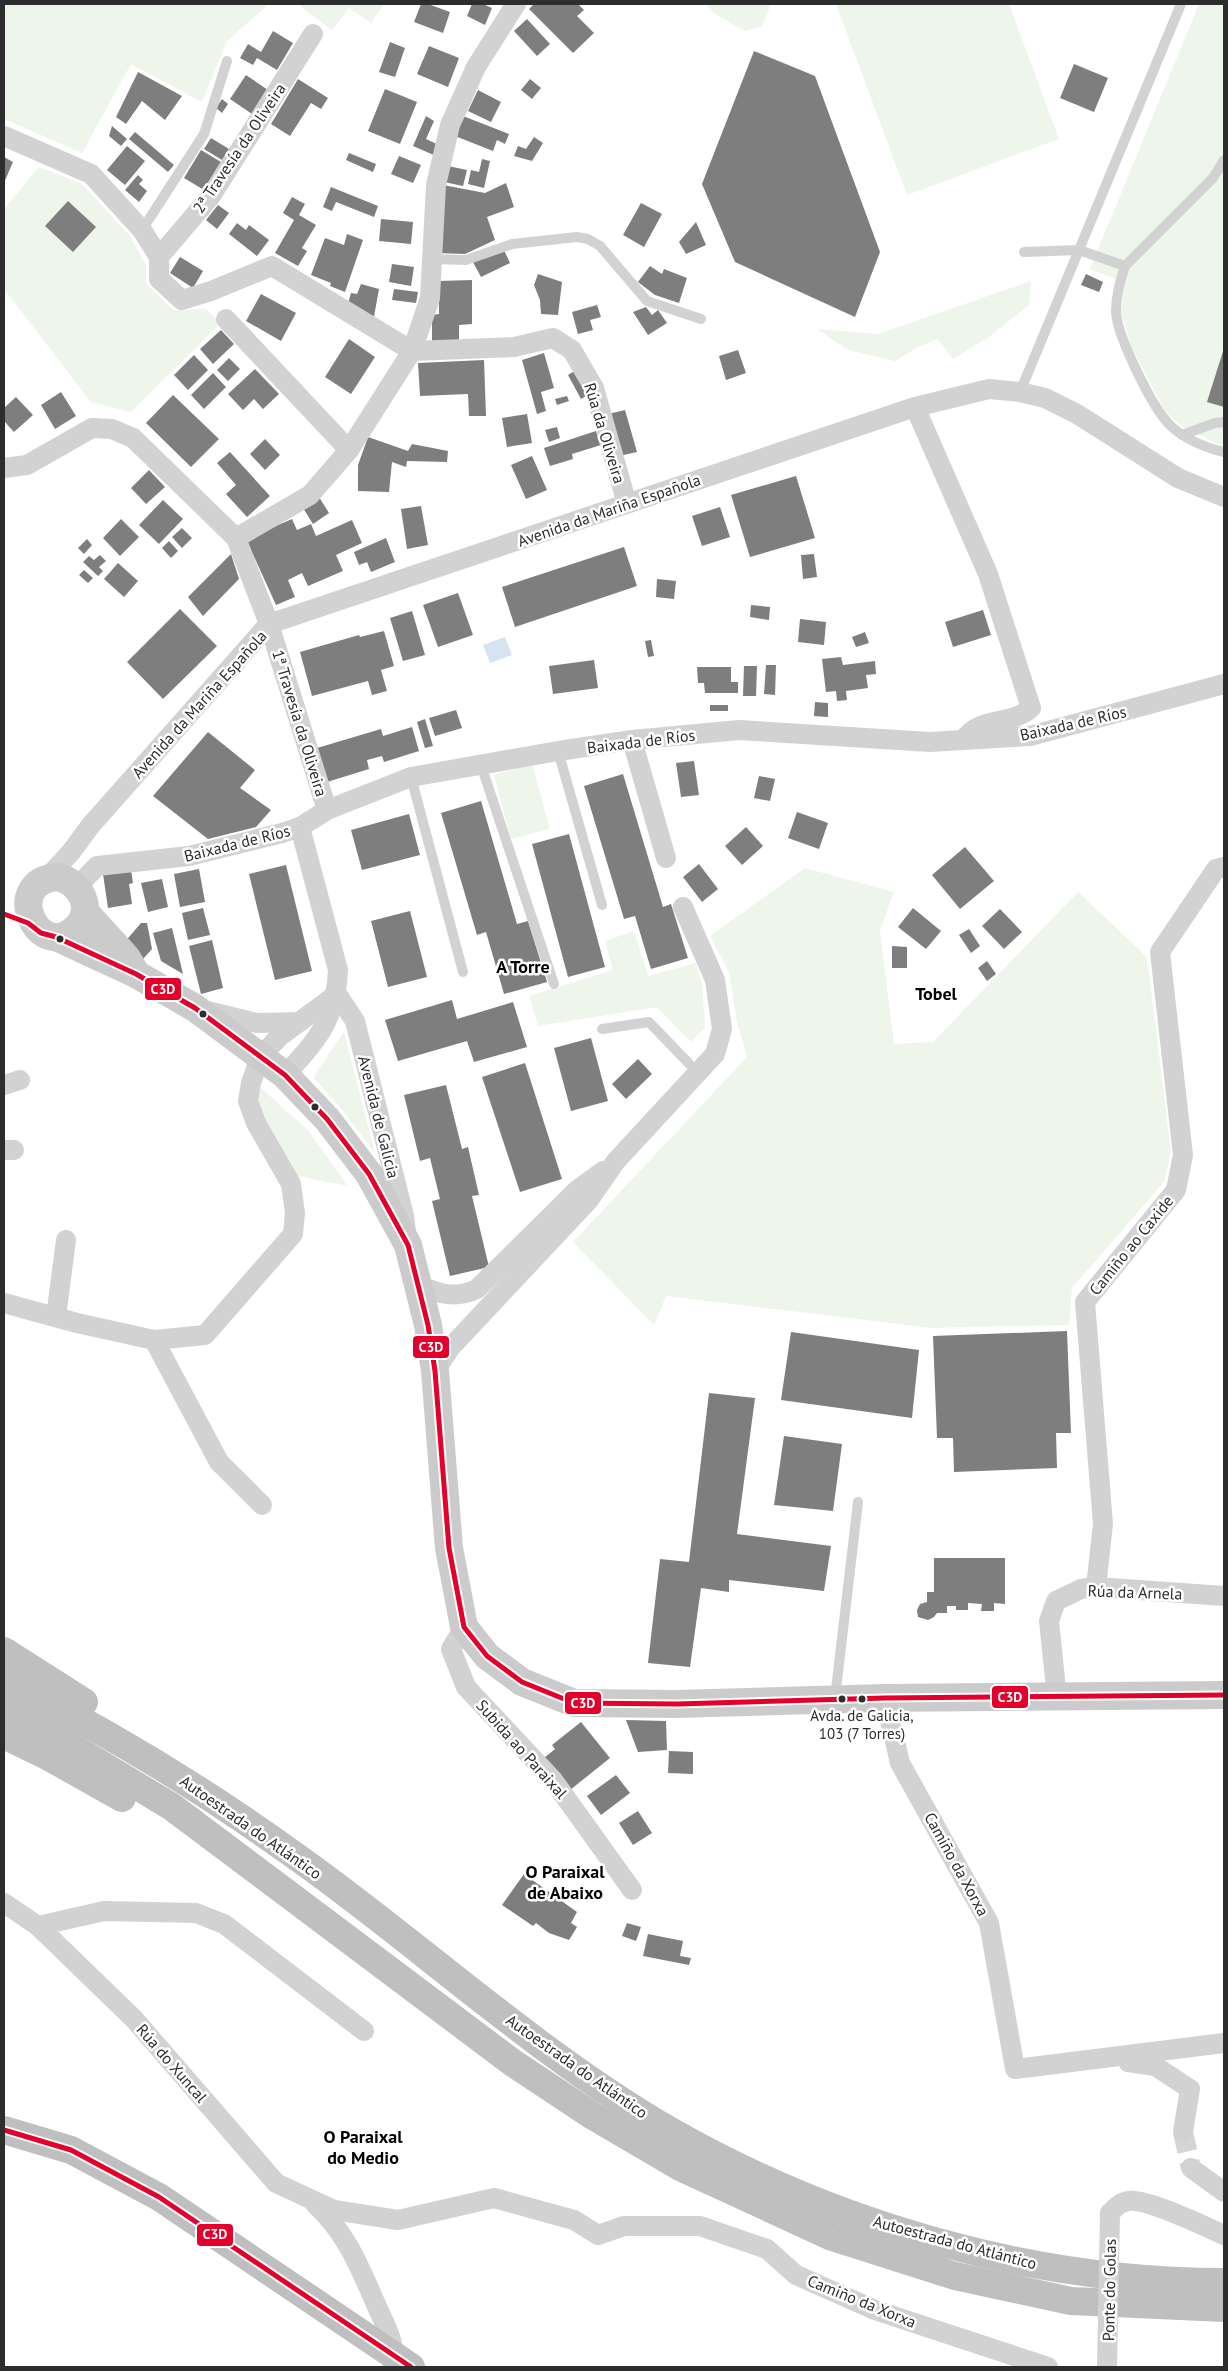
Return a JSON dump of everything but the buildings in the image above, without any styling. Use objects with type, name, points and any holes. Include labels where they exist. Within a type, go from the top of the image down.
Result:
[{"type":"highway","points":[[4,1651],[97,1710],[169,1770]]},
{"type":"highway","name":"Autoestrada do Atlántico","points":[[4,1680],[53,1704],[169,1770],[302,1860],[589,2079],[672,2132],[760,2176],[856,2216],[952,2245],[1048,2267],[1144,2280],[1224,2282]]},
{"type":"highway","name":"Autoestrada do Atlántico","points":[[4,1709],[59,1739],[172,1807],[513,2064],[593,2116],[680,2167],[832,2237],[955,2276],[1071,2301],[1224,2308]]},
{"type":"highway","points":[[4,1735],[49,1757],[280,1887]]},
{"type":"highway","points":[[4,2130],[71,2150],[159,2197],[399,2364]]},
{"type":"main road","points":[[16,919],[45,885],[85,902],[86,913],[76,928],[63,936],[56,937]]},
{"type":"main road","name":"Avenida de Galicia","points":[[86,913],[127,958],[136,974]]},
{"type":"main road","name":"Avenida de Galicia","points":[[16,919],[40,933],[56,937],[136,974],[195,1008],[284,1076],[327,1119],[368,1174],[408,1245],[428,1325],[435,1371],[449,1548],[464,1627],[487,1656],[522,1682],[574,1703],[677,1704],[885,1698],[1056,1698],[1224,1695]]},
{"type":"street","points":[[236,538],[310,495],[349,450],[412,350],[430,298],[436,185],[450,125],[476,67],[516,4]]},
{"type":"street","name":"2ª Travesía da Oliveira","points":[[159,257],[211,196],[313,34]]},
{"type":"street","points":[[4,136],[91,174],[142,230],[159,257],[159,279],[182,300],[211,291],[272,266],[412,350]]},
{"type":"street","points":[[226,319],[349,450]]},
{"type":"street","name":"Rúa da Oliveira","points":[[412,350],[514,347],[553,338],[572,350],[594,388],[627,504]]},
{"type":"street","name":"Avenida da Mariña Española","points":[[45,885],[91,825],[269,624],[915,406],[989,389],[1020,392],[1045,398],[1077,414],[1178,478],[1224,497]]},
{"type":"street","points":[[915,406],[988,574],[1031,708],[1024,714],[972,729],[964,740]]},
{"type":"street","name":"1ª Travesía da Oliveira","points":[[4,468],[27,465],[92,428],[112,428],[133,438],[236,538],[269,624],[327,810]]},
{"type":"street","name":"Baixada de Ríos","points":[[45,885],[97,866],[189,856],[300,827],[327,810],[411,777],[558,751],[632,740],[739,730],[930,742],[1030,736],[1224,684]]},
{"type":"street","points":[[632,740],[666,858]]},
{"type":"street","points":[[284,1076],[316,1041],[332,1010],[337,994],[338,970],[300,827]]},
{"type":"street","name":"Camiño ao Caxide","points":[[1096,1587],[1103,1524],[1084,1302],[1176,1190],[1183,1155],[1160,952],[1216,869],[1224,867]]},
{"type":"street","points":[[435,1371],[450,1348],[588,1201],[616,1161],[715,1054],[722,1029],[715,980],[682,907]]},
{"type":"street","points":[[4,1303],[154,1340],[205,1335],[292,1234],[295,1213],[291,1184],[256,1123],[248,1101],[251,1083],[260,1057],[279,1037],[337,994]]},
{"type":"street","name":"Avenida de Galicia","points":[[337,994],[355,1021],[404,1216],[408,1245]]},
{"type":"street","name":"Avenida de Galicia","points":[[195,1008],[257,1023],[300,1022]]},
{"type":"street","points":[[418,1285],[437,1294],[467,1294],[478,1289],[577,1190],[616,1161]]},
{"type":"street","points":[[56,1317],[66,1240]]},
{"type":"street","points":[[154,1340],[219,1462],[262,1504]]},
{"type":"street","name":"Rúa da Arnela","points":[[1056,1698],[1049,1620],[1056,1601],[1081,1589],[1096,1587],[1224,1596]]},
{"type":"street","name":"Subida ao Paraixal","points":[[464,1627],[451,1649],[466,1687],[553,1780],[632,1890]]},
{"type":"street","name":"Camiño da Xorxa","points":[[885,1698],[900,1763],[990,1923],[1015,2069],[1224,2043]]},
{"type":"street","name":"Rúa do Xuncal","points":[[4,1903],[38,1926],[134,2019],[276,2183],[334,2210],[398,2220],[494,2198],[574,2220],[598,2235],[624,2226]]},
{"type":"street","points":[[38,1926],[104,1911],[196,1913],[224,1924],[364,2030]]},
{"type":"street","name":"Camiño da Xorxa","points":[[1101,2058],[1155,2066],[1190,2089],[1183,2132]]},
{"type":"street","points":[[1224,2172],[1197,2172],[1224,2192]]},
{"type":"street","name":"Rúa do Xuncal","points":[[306,2197],[326,2215],[351,2249],[388,2329],[399,2364]]},
{"type":"street","name":"Ponte do Golas","points":[[1107,2367],[1110,2213],[1120,2203],[1131,2200],[1171,2211],[1224,2235]]},
{"type":"street","name":"Camiño da Xorxa","points":[[624,2226],[700,2226],[767,2249],[796,2274],[875,2310],[1048,2367]]},
{"type":"lane","points":[[1020,392],[1181,4]]},
{"type":"lane","points":[[142,230],[204,134],[228,61]]},
{"type":"lane","points":[[1224,160],[1213,178],[1125,266],[1117,291],[1116,313],[1122,336],[1155,406],[1167,423],[1182,435],[1224,452]]},
{"type":"lane","points":[[432,259],[466,260],[512,244],[577,237],[588,239],[600,246],[647,301],[701,319]]},
{"type":"lane","points":[[1024,252],[1079,250],[1125,266]]},
{"type":"lane","points":[[1182,435],[1215,422],[1224,422]]},
{"type":"lane","points":[[558,751],[602,905]]},
{"type":"lane","points":[[481,765],[554,984]]},
{"type":"lane","points":[[411,777],[463,972]]},
{"type":"lane","points":[[602,1029],[649,1022],[698,1074]]},
{"type":"lane","points":[[834,1699],[858,1502]]},
{"type":"shaded area","points":[[4,4],[269,4],[227,41],[202,102],[131,64],[82,153],[4,119]]},
{"type":"shaded area","points":[[298,4],[384,4],[371,23],[349,8],[332,30]]},
{"type":"shaded area","points":[[706,4],[771,4],[762,26],[744,31],[714,13]]},
{"type":"shaded area","points":[[836,4],[1009,4],[1059,139],[907,195]]},
{"type":"shaded area","points":[[1199,4],[1224,4],[1224,447],[1180,425],[1165,411],[1132,348],[1126,329],[1121,312],[1125,283],[1090,269]]},
{"type":"shaded area","points":[[39,167],[82,184],[129,235],[146,265],[146,283],[173,310],[207,309],[220,324],[131,412],[91,402],[4,289],[4,209]]},
{"type":"shaded area","points":[[1031,281],[1029,305],[989,337],[953,359],[938,339],[918,347],[895,361],[848,350],[817,329],[878,334]]},
{"type":"shaded area","points":[[532,764],[550,829],[511,839],[494,775]]},
{"type":"shaded area","points":[[805,868],[894,892],[880,930],[894,1044],[933,1042],[1078,892],[1147,957],[1171,1152],[1164,1182],[1072,1288],[1069,1325],[931,1328],[666,1296],[654,1325],[573,1242],[747,1057],[737,1022],[729,972],[710,936]]},
{"type":"shaded area","points":[[634,931],[648,976],[696,963],[702,985],[705,1027],[691,1042],[657,1007],[538,1026],[529,996],[613,970],[605,941]]},
{"type":"shaded area","points":[[344,1032],[375,1153],[344,1112],[314,1078]]},
{"type":"shaded area","points":[[261,1088],[308,1130],[348,1186],[297,1176],[256,1103]]},
{"type":"water","points":[[505,637],[512,655],[490,663],[483,645]]},
{"type":"tunnel","points":[[1183,2132],[1191,2168]]},
{"type":"transit line","name":"C3D","points":[[4,914],[28,923],[41,933],[56,937],[136,974],[195,1008],[285,1075],[327,1119],[369,1174],[408,1245],[428,1325],[435,1371],[449,1548],[464,1627],[487,1656],[522,1682],[574,1703],[677,1704],[885,1698],[1224,1695]]},
{"type":"transit line","name":"C3D","points":[[4,2130],[71,2150],[159,2197],[411,2367]]},
{"type":"place","name":"Avda. de Galicia, 103 (7 Torres)","points":[[862,1699]]},
{"type":"district","name":"A Torre","points":[[523,966]]},
{"type":"district","name":"Tobel","points":[[936,993]]},
{"type":"district","name":"O Paraixal de Abaixo","points":[[565,1881]]},
{"type":"district","name":"O Paraixal do Medio","points":[[363,2146]]}]
